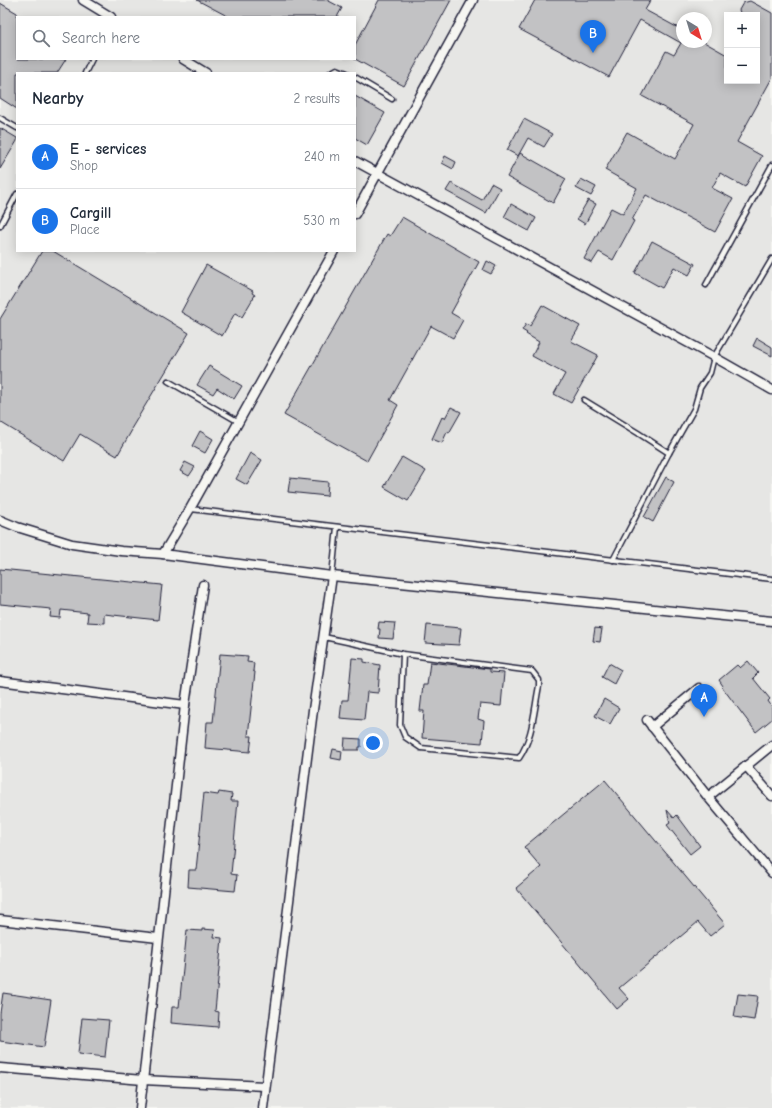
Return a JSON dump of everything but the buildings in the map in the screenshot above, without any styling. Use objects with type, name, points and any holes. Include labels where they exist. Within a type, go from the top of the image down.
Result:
[{"type":"street","points":[[83,0],[110,16]]},
{"type":"street","points":[[356,212],[473,0]]},
{"type":"street","points":[[185,60],[204,72]]},
{"type":"street","points":[[356,162],[772,390]]},
{"type":"street","points":[[163,554],[190,509],[333,252]]},
{"type":"street","points":[[0,520],[17,527],[72,544],[332,576],[772,621]]},
{"type":"street","points":[[262,1108],[313,710],[332,576]]},
{"type":"street","points":[[140,1108],[185,705],[204,585]]},
{"type":"street","points":[[0,681],[185,705]]},
{"type":"street","points":[[652,727],[699,688]]},
{"type":"street","points":[[647,720],[708,797],[772,873]]},
{"type":"street","points":[[708,797],[772,745]]},
{"type":"street","points":[[746,766],[772,796]]},
{"type":"street","points":[[0,920],[158,938]]},
{"type":"street","points":[[0,1068],[143,1080],[265,1086]]},
{"type":"lane","points":[[86,72],[92,60]]},
{"type":"lane","points":[[332,72],[337,69],[344,72]]},
{"type":"lane","points":[[356,79],[392,99]]},
{"type":"lane","points":[[0,118],[16,127]]},
{"type":"lane","points":[[706,285],[772,165]]},
{"type":"lane","points":[[0,226],[16,196]]},
{"type":"lane","points":[[613,560],[669,453],[694,409],[700,388],[710,373],[714,357],[772,259]]},
{"type":"lane","points":[[168,381],[239,422]]},
{"type":"lane","points":[[584,400],[669,453]]},
{"type":"lane","points":[[190,509],[772,579]]},
{"type":"lane","points":[[332,576],[337,526]]},
{"type":"lane","points":[[323,637],[402,654],[532,671],[538,680],[538,686],[528,739],[525,750],[520,758],[421,748],[405,737],[400,725],[402,654]]},
{"type":"shaded area","points":[[0,0],[772,0],[772,1108],[0,1108]]},
{"type":"place","name":"Cargill","points":[[593,53]]},
{"type":"place","name":"E - services","points":[[704,717]]}]
